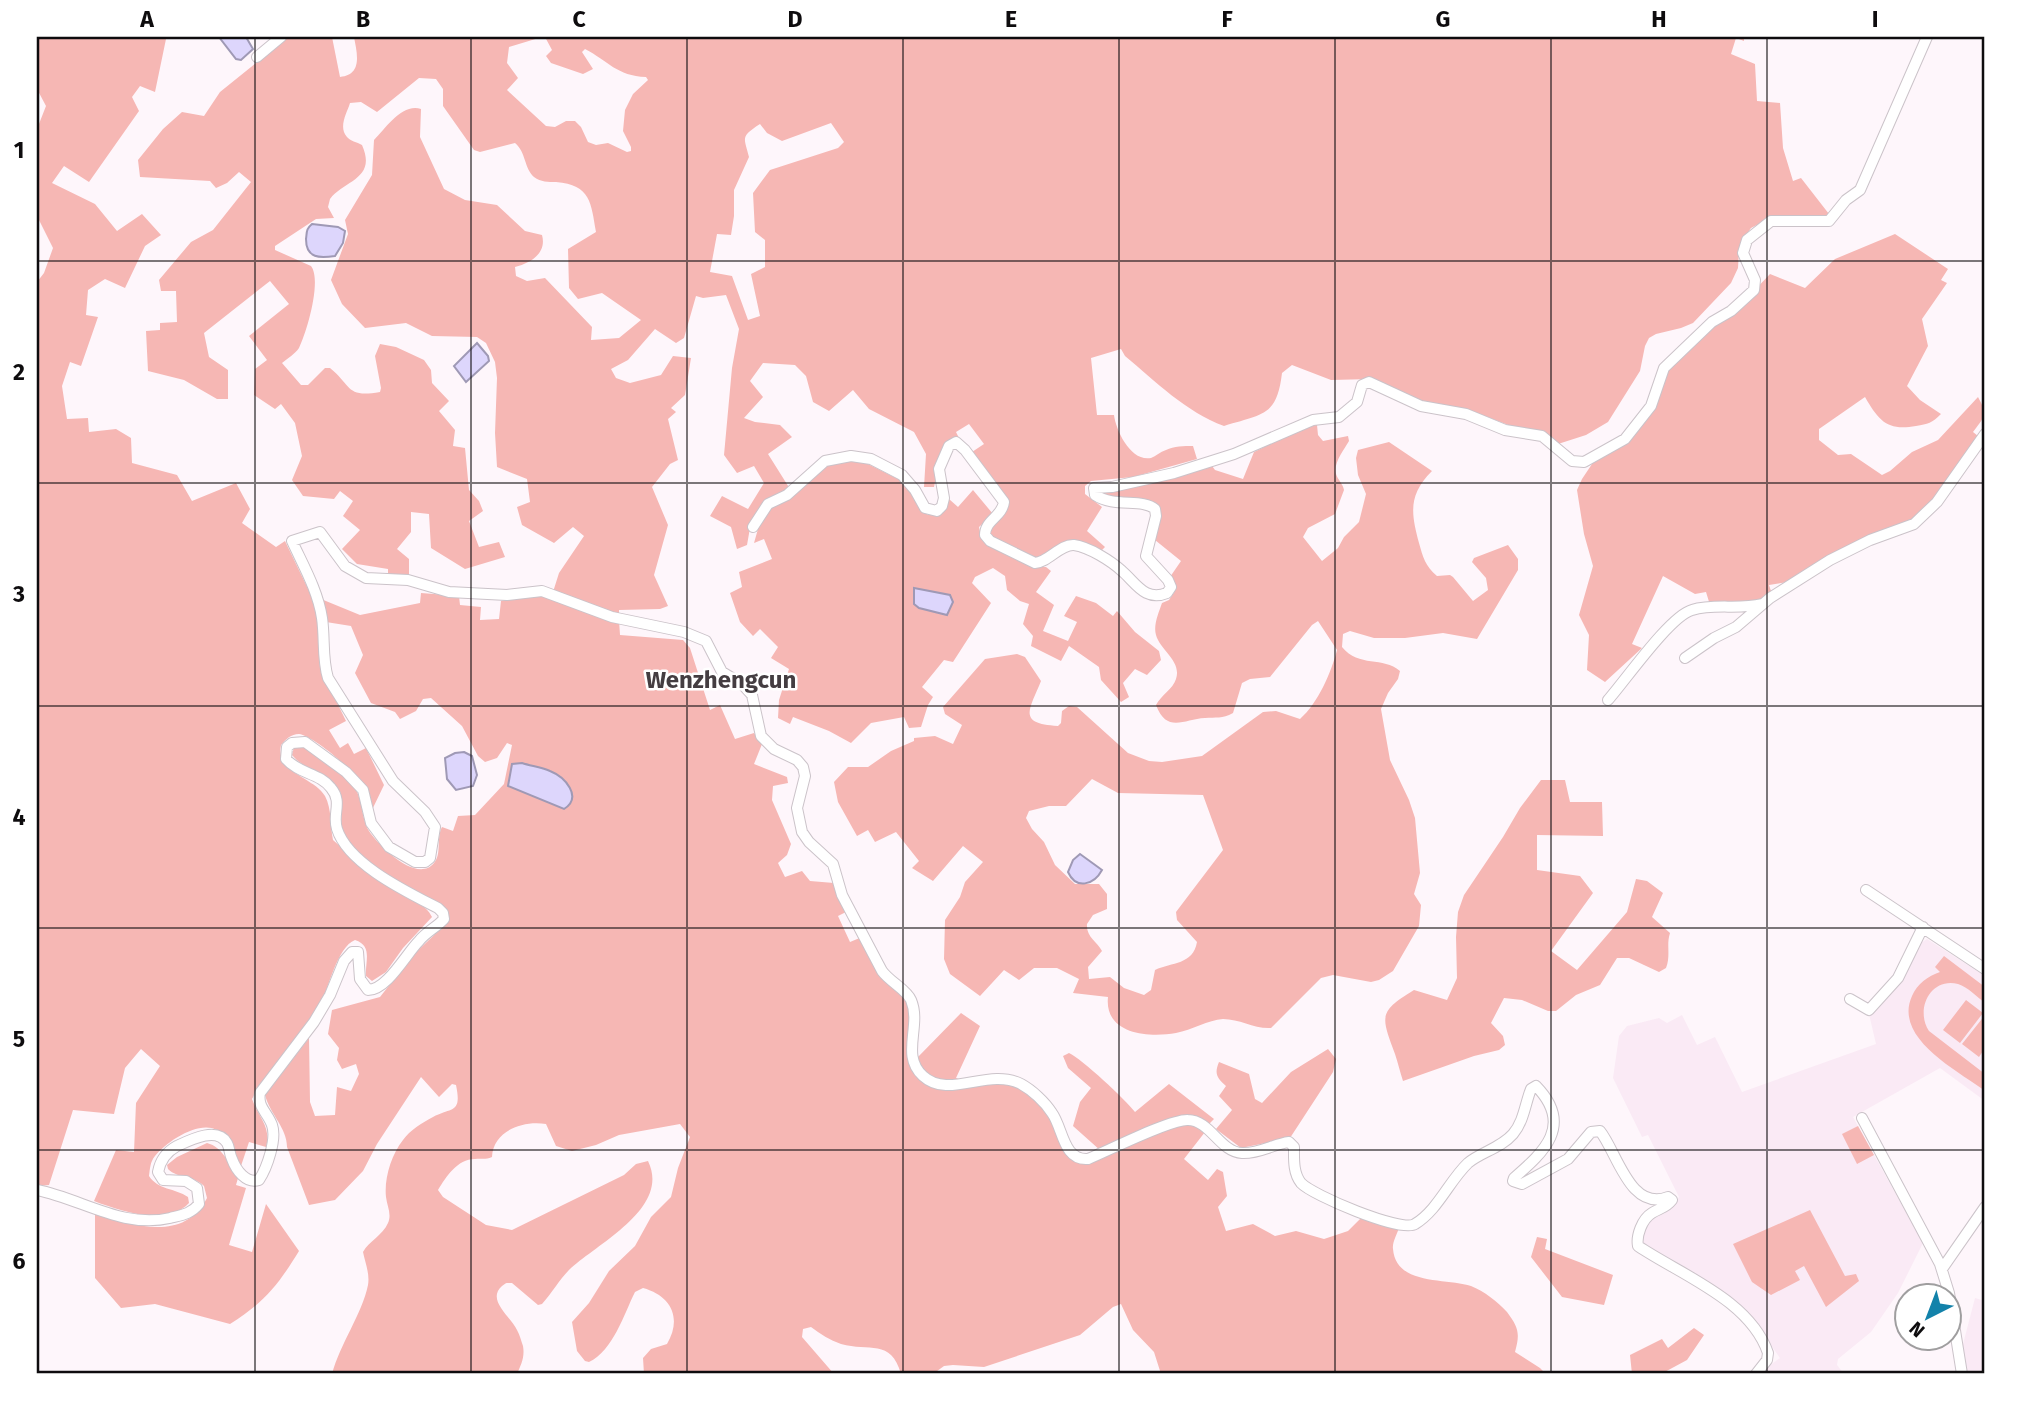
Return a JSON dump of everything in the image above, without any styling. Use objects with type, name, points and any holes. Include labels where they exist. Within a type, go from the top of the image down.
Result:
[{"type":"street","points":[[257,57],[281,37]]},
{"type":"street","points":[[753,527],[768,504],[787,495],[825,461],[851,456],[872,459],[902,475],[915,489],[924,506],[929,511],[937,511],[944,498],[939,469],[949,446],[956,442],[1004,502],[1002,512],[986,528],[985,535],[990,541],[1035,563],[1045,561],[1068,546],[1078,546],[1115,565],[1144,593],[1157,596],[1167,593],[1171,584],[1146,556],[1156,516],[1155,509],[1146,504],[1133,505],[1104,500],[1095,495],[1094,488],[1112,487],[1174,473],[1234,454],[1313,420],[1339,417],[1357,402],[1364,383],[1421,406],[1466,414],[1505,430],[1542,436],[1572,461],[1587,462],[1625,439],[1650,408],[1664,368],[1712,322],[1731,311],[1754,290],[1755,280],[1743,253],[1749,238],[1771,221],[1829,220],[1846,200],[1860,190],[1927,37]]},
{"type":"street","points":[[1685,658],[1850,549],[1914,524],[1937,502],[1985,434]]},
{"type":"street","points":[[37,1190],[129,1219],[162,1220],[187,1214],[199,1204],[197,1188],[186,1181],[163,1180],[158,1172],[159,1166],[173,1148],[209,1134],[226,1141],[232,1159],[246,1179],[253,1182],[259,1180],[264,1172],[274,1136],[272,1124],[260,1103],[260,1093],[318,1016],[344,961],[352,952],[358,952],[361,982],[368,990],[375,990],[386,981],[417,942],[444,919],[438,908],[388,881],[346,847],[335,825],[338,800],[336,794],[323,780],[300,771],[286,759],[287,747],[292,743],[305,742],[346,772],[363,790],[371,823],[389,848],[415,862],[425,862],[430,858],[435,827],[393,781],[328,678],[317,597],[292,541],[317,532],[322,533],[345,566],[366,578],[408,580],[449,592],[507,596],[541,592],[612,617],[684,632],[706,641],[722,672],[742,684],[752,695],[761,736],[774,749],[797,760],[803,767],[805,776],[797,808],[802,832],[833,864],[842,895],[882,971],[894,985],[909,996],[915,1019],[911,1058],[921,1074],[931,1082],[944,1085],[967,1084],[989,1078],[1021,1084],[1052,1112],[1068,1150],[1081,1160],[1187,1119],[1200,1123],[1238,1152],[1255,1151],[1289,1142],[1294,1147],[1297,1175],[1308,1189],[1359,1213],[1406,1226],[1416,1224],[1440,1200],[1471,1161],[1511,1136],[1520,1122],[1531,1089],[1536,1086],[1552,1114],[1552,1132],[1544,1150],[1513,1181],[1522,1184],[1563,1163],[1591,1132],[1600,1131],[1634,1189],[1652,1199],[1668,1197],[1672,1200],[1665,1208],[1650,1214],[1638,1233],[1638,1246],[1713,1292],[1751,1323],[1768,1353],[1767,1360],[1756,1374]]},
{"type":"street","points":[[1608,701],[1633,672],[1643,654],[1685,612],[1699,608],[1743,608],[1765,603]]},
{"type":"street","points":[[1866,890],[1985,969]]},
{"type":"street","points":[[1850,999],[1869,1010],[1898,978],[1923,928]]},
{"type":"street","points":[[1862,1118],[1936,1253],[1949,1293],[1962,1374]]},
{"type":"street","points":[[1942,1269],[1985,1207]]},
{"type":"shaded area","points":[[37,37],[203,37],[166,39],[155,92],[140,86],[132,97],[139,111],[89,182],[64,166],[52,183],[95,204],[117,231],[142,214],[161,235],[145,246],[125,288],[105,279],[88,290],[86,315],[98,317],[81,366],[70,362],[62,386],[67,419],[88,418],[89,432],[116,429],[131,438],[132,463],[177,475],[192,501],[236,483],[250,509],[242,523],[276,547],[285,541],[311,595],[318,620],[320,668],[346,721],[329,730],[340,748],[348,743],[354,754],[366,748],[384,785],[371,812],[360,785],[351,772],[329,752],[299,734],[291,736],[281,745],[284,762],[325,796],[333,840],[392,889],[423,906],[432,917],[403,948],[386,972],[372,981],[366,976],[367,955],[364,946],[355,940],[349,944],[338,959],[313,1018],[252,1099],[266,1128],[266,1147],[249,1142],[241,1166],[228,1141],[217,1130],[201,1128],[175,1139],[153,1158],[149,1176],[157,1184],[188,1197],[189,1203],[180,1210],[156,1216],[117,1209],[94,1201],[116,1150],[134,1152],[136,1103],[160,1066],[141,1049],[125,1068],[114,1114],[73,1110],[49,1185],[37,1186],[37,282],[44,273],[53,248],[37,216],[37,129],[46,106],[37,89]]},
{"type":"shaded area","points":[[219,37],[246,37],[253,49],[241,60],[236,59]]},
{"type":"shaded area","points":[[288,37],[332,37],[340,77],[355,68],[357,56],[354,37],[542,37],[509,47],[507,63],[518,78],[507,90],[546,126],[555,127],[566,121],[575,121],[588,142],[596,145],[608,143],[627,152],[631,151],[631,147],[623,131],[625,110],[633,94],[648,80],[646,77],[620,71],[585,49],[582,52],[593,69],[583,74],[551,63],[546,56],[552,50],[545,37],[1744,37],[1744,41],[1736,38],[1731,54],[1755,64],[1757,101],[1780,103],[1783,148],[1793,181],[1801,178],[1829,214],[1826,217],[1774,216],[1751,228],[1739,251],[1738,268],[1731,283],[1693,323],[1649,338],[1640,371],[1608,422],[1586,435],[1558,444],[1477,413],[1435,407],[1371,379],[1331,380],[1292,365],[1282,373],[1276,398],[1265,412],[1224,426],[1197,413],[1172,395],[1125,356],[1121,349],[1091,358],[1097,415],[1114,415],[1121,437],[1131,450],[1144,458],[1151,458],[1172,448],[1193,446],[1197,459],[1133,477],[1091,481],[1085,486],[1085,494],[1102,507],[1087,531],[1105,547],[1100,552],[1066,541],[1039,558],[1033,558],[989,535],[1007,505],[972,452],[984,444],[969,424],[956,432],[959,438],[939,464],[934,487],[924,487],[926,454],[914,432],[869,409],[853,390],[829,411],[813,402],[806,376],[795,365],[763,363],[750,381],[763,397],[744,418],[780,425],[792,437],[768,454],[790,489],[750,528],[747,545],[737,549],[731,527],[710,516],[722,496],[748,509],[764,483],[754,466],[737,473],[724,455],[732,368],[739,329],[726,295],[703,298],[696,296],[684,338],[676,343],[655,329],[628,360],[611,369],[616,378],[630,383],[661,375],[673,356],[691,358],[685,395],[671,408],[676,412],[668,419],[678,460],[670,464],[652,487],[668,525],[654,575],[668,606],[660,609],[619,610],[619,617],[553,592],[559,573],[584,536],[573,527],[554,543],[522,525],[517,507],[530,502],[527,479],[497,467],[497,378],[495,362],[486,343],[477,337],[432,336],[406,323],[365,328],[342,304],[331,280],[348,234],[345,220],[372,175],[374,140],[401,113],[414,108],[421,109],[420,137],[444,189],[465,200],[497,205],[525,231],[542,235],[540,252],[527,263],[515,267],[516,276],[527,281],[545,278],[592,327],[591,340],[619,338],[641,320],[602,293],[578,299],[569,288],[568,249],[596,232],[593,212],[583,191],[568,184],[542,181],[534,177],[515,143],[480,152],[474,150],[443,106],[443,89],[436,79],[419,78],[377,112],[361,102],[350,103],[343,129],[348,138],[362,145],[366,156],[362,172],[330,199],[328,207],[334,218],[316,219],[275,246],[275,250],[311,266],[315,282],[312,306],[302,340],[297,350],[282,363],[301,385],[308,385],[325,368],[330,368],[350,389],[369,393],[380,392],[381,388],[375,356],[380,344],[396,347],[424,360],[431,370],[432,383],[449,401],[439,411],[455,430],[453,446],[465,448],[469,490],[479,501],[483,511],[469,521],[479,547],[499,542],[505,557],[465,569],[431,548],[429,514],[411,512],[411,532],[397,549],[409,559],[409,575],[388,574],[388,569],[357,564],[342,549],[360,530],[343,516],[353,501],[340,491],[334,499],[303,496],[292,480],[302,456],[295,423],[281,404],[275,409],[254,395],[255,369],[267,360],[249,336],[289,304],[270,281],[204,333],[209,357],[228,370],[228,399],[217,399],[184,380],[148,371],[146,331],[160,330],[160,323],[177,322],[176,291],[161,291],[159,280],[191,242],[213,230],[251,182],[239,172],[227,183],[216,188],[210,181],[140,177],[138,160],[163,129],[182,112],[204,116],[220,92]],"holes":[[[831,123],[844,142],[838,148],[770,170],[753,193],[755,232],[765,240],[765,267],[751,274],[760,316],[748,320],[732,276],[710,272],[717,234],[731,235],[734,190],[749,157],[746,135],[760,124],[767,133],[782,141]]]},
{"type":"shaded area","points":[[312,224],[338,227],[345,231],[343,243],[335,256],[319,257],[308,250],[307,232]]},
{"type":"shaded area","points":[[1895,234],[1948,269],[1941,280],[1947,283],[1922,319],[1928,346],[1907,386],[1920,400],[1941,414],[1927,424],[1898,427],[1880,418],[1865,397],[1819,429],[1819,440],[1838,455],[1851,454],[1882,475],[1912,452],[1938,440],[1978,397],[1984,412],[1973,432],[1978,436],[1937,498],[1908,524],[1788,582],[1769,585],[1772,594],[1761,602],[1710,605],[1706,592],[1695,594],[1663,576],[1632,644],[1642,648],[1605,682],[1587,670],[1589,635],[1579,615],[1593,566],[1584,534],[1577,490],[1596,458],[1624,443],[1665,372],[1712,325],[1734,312],[1770,274],[1805,288],[1835,259]]},
{"type":"shaded area","points":[[477,343],[489,361],[466,382],[454,366]]},
{"type":"shaded area","points":[[1317,425],[1318,435],[1323,441],[1348,436],[1349,441],[1335,470],[1344,490],[1335,514],[1308,528],[1303,537],[1322,561],[1338,548],[1344,537],[1359,522],[1366,494],[1358,475],[1358,450],[1389,442],[1432,471],[1415,496],[1413,513],[1423,557],[1437,576],[1453,577],[1473,601],[1488,590],[1486,578],[1472,562],[1474,558],[1508,545],[1518,559],[1518,570],[1477,639],[1443,633],[1405,638],[1374,638],[1350,631],[1343,634],[1342,647],[1356,658],[1386,664],[1400,671],[1381,709],[1390,760],[1415,818],[1420,873],[1414,894],[1421,905],[1419,926],[1393,971],[1371,982],[1333,975],[1321,978],[1271,1028],[1223,1019],[1182,1032],[1153,1035],[1130,1031],[1113,1019],[1108,997],[1073,993],[1079,979],[1057,968],[1034,968],[1019,980],[1004,970],[980,996],[950,974],[944,959],[945,920],[960,897],[965,882],[983,862],[963,846],[933,881],[912,868],[919,861],[896,832],[875,842],[868,830],[857,836],[838,802],[834,782],[848,767],[868,767],[891,751],[914,741],[914,738],[935,736],[953,744],[962,725],[945,714],[943,707],[985,659],[1017,654],[1025,657],[1041,681],[1030,707],[1031,718],[1045,725],[1058,726],[1061,723],[1062,711],[1069,706],[1077,707],[1128,753],[1149,761],[1162,762],[1202,756],[1263,712],[1276,711],[1300,719],[1313,705],[1323,687],[1337,650],[1318,621],[1270,677],[1250,679],[1242,683],[1233,713],[1177,723],[1160,714],[1156,705],[1174,683],[1177,673],[1173,661],[1158,640],[1156,623],[1162,603],[1169,600],[1175,591],[1170,577],[1181,561],[1155,540],[1157,507],[1102,495],[1099,491],[1212,466],[1215,470],[1243,479],[1254,452],[1307,426]],"holes":[[[1092,779],[1118,793],[1203,795],[1223,850],[1176,912],[1177,920],[1197,942],[1195,949],[1181,962],[1155,970],[1151,990],[1144,995],[1124,988],[1110,977],[1089,979],[1088,967],[1102,951],[1090,936],[1087,924],[1093,915],[1107,909],[1107,894],[1099,884],[1075,884],[1055,865],[1044,842],[1026,818],[1029,811],[1049,806],[1066,806]]]},
{"type":"shaded area","points":[[862,461],[904,482],[928,515],[934,515],[949,499],[958,507],[973,490],[993,514],[979,527],[981,537],[1031,567],[1046,567],[1051,571],[1036,592],[1054,605],[1043,631],[1068,641],[1077,622],[1064,616],[1076,596],[1096,603],[1113,616],[1117,611],[1135,632],[1159,651],[1161,660],[1147,675],[1135,669],[1123,683],[1129,697],[1121,702],[1101,680],[1099,667],[1069,646],[1061,661],[1031,646],[1033,636],[1023,624],[1029,604],[1020,601],[1007,590],[1005,576],[993,568],[975,577],[972,583],[991,603],[953,662],[944,660],[922,687],[933,697],[921,727],[909,728],[904,717],[871,723],[851,743],[793,717],[790,724],[778,718],[779,700],[789,669],[771,658],[778,647],[760,629],[753,636],[740,622],[730,593],[742,587],[739,572],[772,559],[764,539],[754,543],[762,515],[827,463]]},
{"type":"shaded area","points":[[914,588],[950,595],[953,602],[947,615],[919,608],[914,604]]},
{"type":"shaded area","points":[[421,593],[459,596],[460,605],[481,607],[480,620],[499,619],[501,601],[530,595],[551,598],[619,620],[620,635],[683,640],[690,648],[710,710],[720,705],[735,739],[754,733],[762,744],[754,764],[787,777],[788,783],[773,786],[772,800],[791,844],[787,855],[778,863],[785,877],[802,871],[810,881],[834,883],[846,912],[838,916],[850,942],[862,937],[877,968],[907,989],[914,1050],[918,1057],[961,1013],[980,1026],[956,1078],[967,1081],[1000,1081],[1025,1092],[1045,1111],[1074,1159],[1191,1123],[1205,1132],[1184,1159],[1208,1180],[1217,1169],[1223,1172],[1227,1196],[1218,1207],[1226,1231],[1253,1224],[1275,1236],[1296,1231],[1324,1239],[1348,1231],[1361,1218],[1399,1228],[1393,1249],[1396,1261],[1403,1269],[1424,1278],[1471,1286],[1490,1297],[1514,1322],[1518,1336],[1515,1352],[1546,1374],[1161,1374],[1154,1352],[1133,1330],[1121,1304],[1113,1307],[1080,1335],[984,1367],[953,1365],[944,1366],[933,1374],[901,1374],[897,1363],[885,1351],[841,1344],[811,1327],[803,1329],[802,1337],[834,1374],[644,1374],[643,1358],[651,1349],[667,1344],[674,1326],[674,1317],[672,1310],[661,1297],[643,1288],[635,1292],[605,1350],[589,1362],[577,1351],[572,1322],[589,1303],[609,1271],[635,1246],[651,1217],[671,1197],[690,1137],[680,1124],[619,1135],[572,1151],[556,1146],[546,1124],[537,1123],[519,1126],[503,1134],[492,1157],[469,1160],[457,1165],[438,1190],[443,1197],[486,1225],[512,1230],[624,1175],[636,1164],[648,1161],[652,1178],[649,1194],[641,1209],[613,1236],[569,1270],[542,1304],[538,1305],[512,1283],[505,1284],[498,1291],[498,1303],[517,1330],[523,1346],[523,1357],[517,1374],[332,1374],[368,1285],[363,1252],[383,1231],[389,1220],[386,1183],[395,1153],[406,1136],[416,1127],[454,1108],[458,1094],[456,1085],[452,1084],[439,1097],[421,1077],[377,1144],[363,1171],[335,1200],[309,1205],[284,1134],[265,1095],[309,1038],[310,1102],[315,1116],[335,1115],[337,1087],[351,1091],[359,1074],[356,1064],[342,1069],[337,1060],[339,1048],[328,1034],[332,1010],[380,997],[414,954],[445,925],[436,902],[386,873],[350,846],[342,831],[342,800],[339,790],[328,779],[303,765],[292,755],[294,747],[302,745],[341,775],[356,791],[366,826],[374,838],[389,853],[418,869],[427,868],[434,863],[442,827],[453,831],[458,816],[475,815],[504,784],[512,745],[507,743],[497,758],[485,762],[478,756],[462,726],[431,698],[423,699],[416,711],[400,719],[395,712],[371,703],[355,673],[363,655],[351,626],[326,622],[321,599],[360,615],[420,603]]},
{"type":"shaded area","points":[[464,752],[472,756],[477,775],[473,786],[456,790],[447,779],[445,758]]},
{"type":"shaded area","points":[[522,763],[547,770],[566,782],[572,793],[569,804],[564,809],[508,786],[512,764]]},
{"type":"shaded area","points":[[1541,780],[1565,780],[1570,802],[1602,802],[1603,836],[1537,835],[1537,870],[1580,876],[1593,893],[1551,951],[1577,970],[1627,912],[1636,879],[1647,881],[1663,893],[1652,917],[1670,933],[1666,968],[1659,972],[1629,958],[1617,958],[1600,985],[1576,995],[1556,1011],[1548,1011],[1522,1000],[1504,998],[1491,1023],[1503,1036],[1505,1045],[1499,1050],[1403,1081],[1385,1023],[1388,1010],[1414,990],[1447,1000],[1457,978],[1458,912],[1464,895]]},
{"type":"shaded area","points":[[1080,854],[1102,870],[1090,882],[1080,883],[1071,878],[1068,872],[1073,860]]},
{"type":"shaded area","points":[[1927,939],[1985,976],[1985,1101],[1940,1068],[1853,1117],[1923,1243],[1904,1282],[1892,1282],[1892,1302],[1871,1332],[1838,1359],[1837,1365],[1844,1374],[1764,1374],[1769,1366],[1780,1358],[1754,1321],[1640,1243],[1640,1236],[1652,1216],[1664,1214],[1679,1197],[1648,1135],[1642,1137],[1613,1078],[1619,1036],[1627,1026],[1659,1018],[1667,1023],[1682,1015],[1697,1045],[1715,1037],[1742,1092],[1876,1044],[1869,1014],[1919,944]]},
{"type":"shaded area","points":[[1944,956],[1985,987],[1985,1003],[1962,985],[1940,985],[1928,997],[1925,1023],[1929,1031],[1985,1074],[1985,1091],[1931,1051],[1911,1026],[1909,1011],[1912,996],[1923,981],[1940,972],[1935,967]]},
{"type":"shaded area","points":[[1966,1000],[1983,1013],[1960,1043],[1943,1030]]},
{"type":"shaded area","points":[[1985,1015],[1985,1048],[1979,1057],[1962,1044]]},
{"type":"shaded area","points":[[1328,1049],[1336,1059],[1333,1072],[1290,1138],[1241,1148],[1216,1129],[1232,1110],[1219,1096],[1226,1086],[1217,1076],[1219,1062],[1249,1074],[1255,1099],[1262,1103],[1291,1072]]},
{"type":"shaded area","points":[[1069,1053],[1103,1080],[1135,1112],[1169,1084],[1214,1119],[1208,1125],[1191,1116],[1101,1151],[1073,1126],[1080,1102],[1091,1088],[1068,1068],[1063,1056]]},
{"type":"shaded area","points":[[1858,1126],[1874,1155],[1857,1164],[1842,1134]]},
{"type":"shaded area","points":[[207,1143],[217,1148],[225,1157],[238,1178],[236,1185],[246,1188],[229,1245],[252,1252],[266,1204],[299,1251],[270,1292],[230,1324],[155,1304],[121,1308],[95,1278],[95,1214],[156,1227],[185,1221],[197,1212],[207,1198],[204,1186],[172,1172],[167,1165],[177,1157]]},
{"type":"shaded area","points":[[1810,1210],[1845,1276],[1856,1274],[1859,1281],[1826,1307],[1804,1266],[1795,1271],[1800,1280],[1771,1295],[1752,1282],[1733,1244]]},
{"type":"shaded area","points":[[1537,1237],[1547,1239],[1545,1249],[1613,1275],[1604,1305],[1562,1297],[1531,1257]]},
{"type":"shaded area","points":[[1975,1298],[1985,1301],[1985,1374],[1966,1374],[1962,1348]]},
{"type":"shaded area","points":[[1694,1328],[1704,1335],[1687,1360],[1661,1374],[1632,1374],[1630,1355],[1662,1339],[1668,1348]]},
{"type":"district","name":"Wenzhengcun","points":[[721,680]]}]
